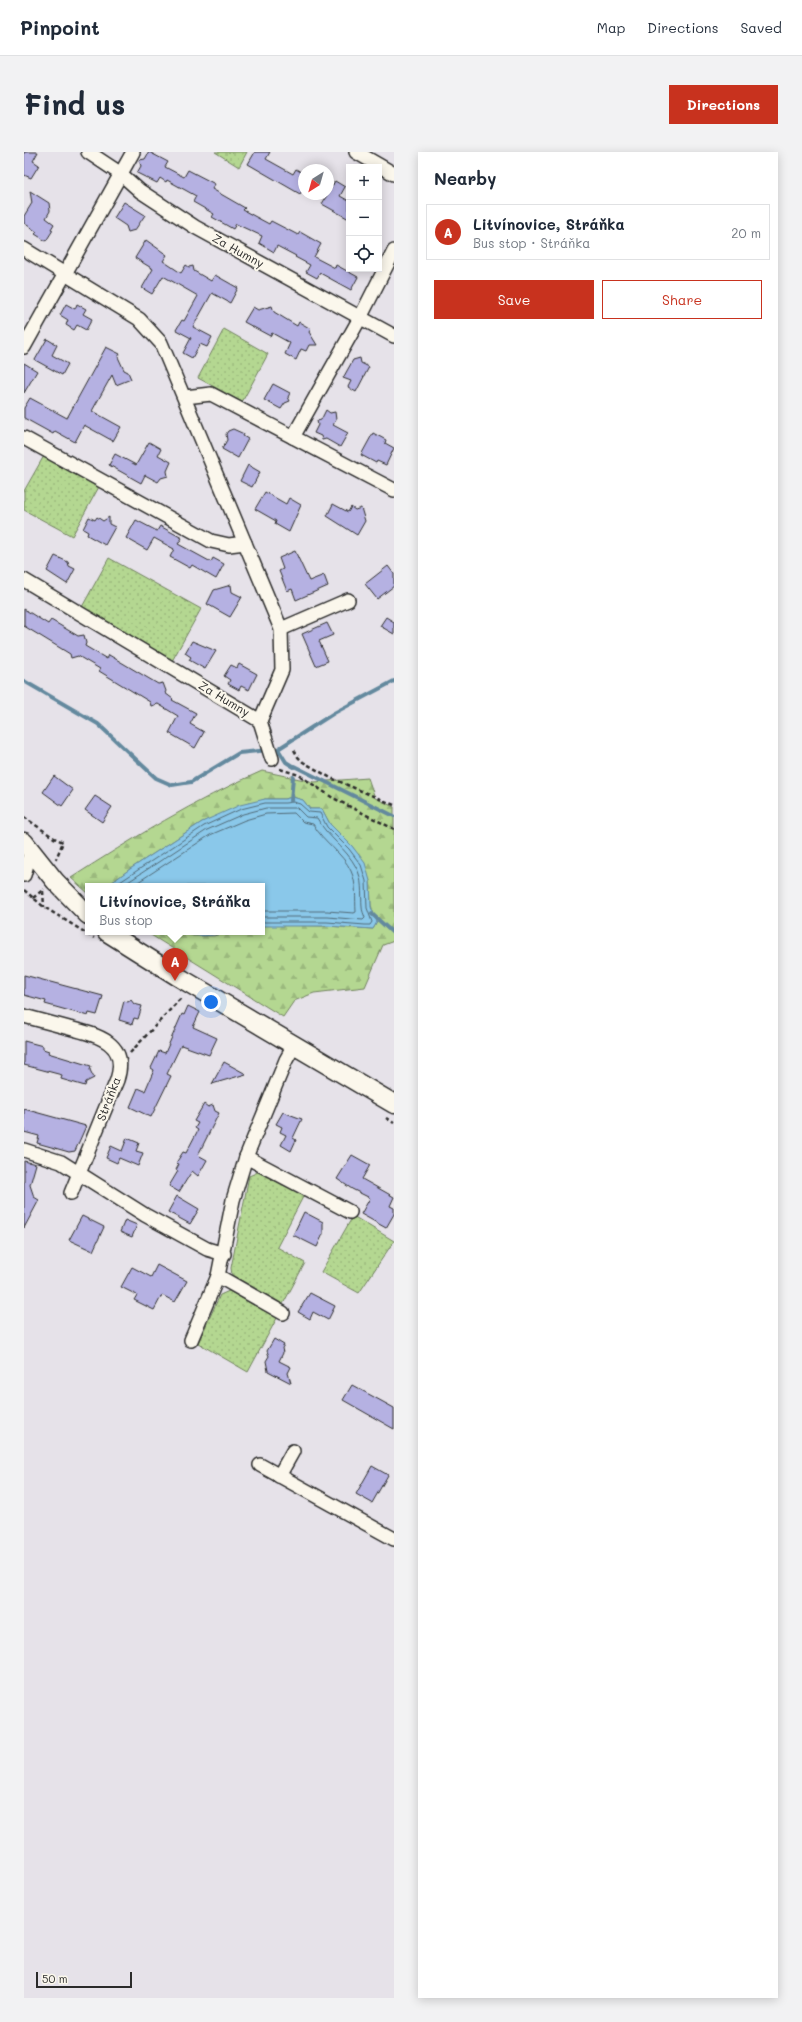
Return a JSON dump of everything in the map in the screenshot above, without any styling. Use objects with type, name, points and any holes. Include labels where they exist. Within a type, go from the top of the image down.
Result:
[{"type":"street","name":"Za Humny","points":[[88,152],[121,174],[140,191],[195,227],[394,336]]},
{"type":"street","points":[[24,347],[133,152]]},
{"type":"street","points":[[356,152],[394,174]]},
{"type":"street","name":"Za Humny","points":[[24,249],[139,319],[148,327],[161,343],[281,628],[282,670],[260,721],[24,580]]},
{"type":"street","points":[[293,437],[360,318],[394,251]]},
{"type":"street","points":[[184,397],[211,394],[394,490]]},
{"type":"street","points":[[24,438],[211,541],[229,545],[245,543]]},
{"type":"street","points":[[281,628],[348,600]]},
{"type":"street","points":[[260,721],[274,764]]},
{"type":"street","points":[[24,875],[27,846]]},
{"type":"street","points":[[27,846],[55,881],[85,912]]},
{"type":"street","points":[[112,935],[177,976],[295,1044],[394,1104]]},
{"type":"street","name":"Stráňka","points":[[24,1016],[94,1034],[106,1040],[113,1047],[119,1060],[120,1072],[71,1193]]},
{"type":"street","points":[[191,1340],[218,1276],[224,1254],[233,1200],[246,1158],[286,1060],[295,1044]]},
{"type":"street","points":[[24,1150],[61,1162],[145,1214],[207,1249],[224,1254]]},
{"type":"street","points":[[246,1158],[350,1212]]},
{"type":"street","points":[[218,1276],[284,1313]]},
{"type":"street","points":[[279,1476],[293,1451]]},
{"type":"street","points":[[260,1465],[394,1539]]},
{"type":"path","points":[[294,750],[303,762],[331,778],[394,806]]},
{"type":"path","points":[[274,764],[299,775],[333,798],[394,829]]},
{"type":"path","points":[[24,817],[54,838],[63,842],[61,846]]},
{"type":"path","points":[[43,890],[44,907]]},
{"type":"path","points":[[119,1060],[138,1045],[184,995]]},
{"type":"green space","points":[[215,152],[247,152],[239,167]]},
{"type":"green space","points":[[224,329],[268,354],[242,402],[198,378]]},
{"type":"green space","points":[[45,454],[100,485],[72,536],[24,510],[24,491]]},
{"type":"green space","points":[[109,558],[201,609],[172,661],[82,607]]},
{"type":"green space","points":[[262,771],[314,782],[368,778],[375,798],[394,807],[394,941],[383,945],[365,987],[314,993],[294,1001],[283,1017],[151,935],[265,935],[265,926],[268,925],[327,926],[373,929],[377,922],[371,907],[370,881],[352,846],[330,824],[322,809],[310,809],[303,800],[292,797],[285,799],[265,799],[202,822],[111,883],[85,883],[85,890],[71,878],[165,820],[237,782]]},
{"type":"green space","points":[[258,1172],[304,1195],[277,1247],[305,1263],[283,1304],[232,1275],[231,1268],[249,1176]]},
{"type":"green space","points":[[353,1216],[394,1241],[359,1293],[321,1272]]},
{"type":"green space","points":[[229,1291],[277,1318],[248,1372],[198,1343],[220,1295]]},
{"type":"water","points":[[292,797],[303,800],[310,809],[322,809],[330,824],[352,846],[365,863],[370,881],[371,907],[377,922],[373,929],[327,926],[265,926],[265,883],[111,883],[202,822],[240,805],[265,799],[285,799]]},
{"type":"water","points":[[194,935],[215,935],[204,936]]},
{"type":"building","points":[[24,152],[38,152],[33,161],[39,165],[31,178],[24,175]]},
{"type":"building","points":[[149,152],[168,162],[165,167],[184,177],[188,170],[215,184],[212,189],[245,208],[243,210],[269,224],[271,221],[298,235],[300,232],[321,244],[314,257],[335,268],[336,265],[346,270],[346,272],[358,277],[351,290],[320,273],[317,278],[306,272],[310,265],[277,246],[274,252],[259,243],[262,236],[236,224],[233,229],[212,217],[214,214],[193,202],[196,196],[167,180],[166,182],[160,178],[157,183],[137,173],[141,166],[139,160],[145,159]]},
{"type":"building","points":[[255,152],[270,152],[266,159],[293,174],[296,169],[298,170],[298,193],[248,164]]},
{"type":"building","points":[[335,181],[345,187],[340,196],[346,199],[346,217],[322,204],[324,200],[334,200]]},
{"type":"building","points":[[30,191],[49,203],[50,211],[46,218],[54,224],[51,229],[53,230],[46,241],[35,234],[37,232],[24,223],[24,216],[32,203]]},
{"type":"building","points":[[124,202],[145,215],[135,230],[128,232],[126,226],[114,218]]},
{"type":"building","points":[[146,240],[167,255],[163,261],[181,273],[186,265],[189,267],[193,266],[194,271],[211,281],[215,275],[238,288],[230,303],[212,293],[193,327],[212,337],[207,347],[200,344],[192,358],[183,353],[191,338],[176,330],[182,320],[184,321],[198,296],[163,276],[152,294],[142,288],[153,269],[135,258]]},
{"type":"building","points":[[66,304],[75,309],[77,304],[86,309],[83,314],[92,319],[86,330],[77,325],[74,330],[66,325],[68,320],[60,315]]},
{"type":"building","points":[[272,306],[274,312],[297,326],[299,322],[311,329],[309,332],[317,345],[309,345],[306,351],[301,349],[296,360],[285,354],[290,343],[272,333],[270,336],[244,322],[253,307],[258,310]]},
{"type":"building","points":[[47,339],[57,345],[52,355],[68,364],[62,375],[35,360]]},
{"type":"building","points":[[106,347],[120,354],[118,357],[124,370],[128,372],[131,379],[116,385],[112,375],[92,411],[121,427],[113,441],[84,425],[75,442],[55,431],[53,434],[24,418],[24,408],[30,398],[67,418]]},
{"type":"building","points":[[360,358],[361,363],[369,367],[356,392],[348,387],[351,381],[343,378],[353,360]]},
{"type":"building","points":[[24,363],[37,371],[24,393]]},
{"type":"building","points":[[273,384],[290,393],[288,397],[290,401],[285,403],[281,409],[264,400]]},
{"type":"building","points":[[326,410],[330,413],[335,412],[336,420],[333,425],[348,433],[340,447],[326,439],[322,440],[321,436],[314,433],[318,425],[317,421],[321,420]]},
{"type":"building","points":[[233,429],[244,434],[243,436],[248,439],[238,458],[222,449],[227,440],[226,434],[228,431]]},
{"type":"building","points":[[373,433],[386,440],[385,443],[394,448],[386,465],[377,461],[376,463],[361,455]]},
{"type":"building","points":[[149,442],[161,449],[158,455],[171,462],[167,471],[168,476],[161,478],[158,482],[145,475],[141,483],[109,465],[115,454],[136,465]]},
{"type":"building","points":[[248,465],[260,472],[252,487],[240,481]]},
{"type":"building","points":[[265,492],[286,504],[289,498],[301,505],[289,532],[275,524],[276,521],[255,509]]},
{"type":"building","points":[[333,504],[348,512],[351,507],[355,510],[361,508],[365,521],[357,535],[327,516]]},
{"type":"building","points":[[89,517],[95,520],[97,517],[103,521],[109,517],[109,524],[115,527],[105,545],[87,535],[88,532],[83,529]]},
{"type":"building","points":[[136,520],[157,531],[160,526],[182,538],[178,544],[211,562],[213,558],[224,564],[216,579],[192,565],[190,568],[170,557],[174,549],[154,538],[147,550],[126,538]]},
{"type":"building","points":[[295,551],[309,581],[324,575],[328,586],[296,600],[292,589],[287,591],[279,571],[283,569],[279,558]]},
{"type":"building","points":[[55,556],[68,562],[69,566],[75,569],[67,584],[47,571]]},
{"type":"building","points":[[388,566],[394,574],[394,586],[377,599],[365,584]]},
{"type":"building","points":[[231,585],[232,592],[242,597],[230,617],[207,604],[214,590]]},
{"type":"building","points":[[24,609],[48,624],[51,620],[78,636],[84,635],[86,643],[85,646],[107,659],[109,655],[158,684],[163,683],[166,691],[165,693],[173,699],[172,700],[196,713],[190,724],[204,732],[195,748],[169,733],[178,716],[158,704],[151,706],[150,702],[99,671],[100,669],[78,656],[71,658],[70,654],[24,626]]},
{"type":"building","points":[[386,617],[394,622],[394,634],[380,626]]},
{"type":"building","points":[[327,623],[333,635],[319,641],[328,661],[316,666],[302,634]]},
{"type":"building","points":[[192,641],[216,651],[205,669],[189,660],[191,657],[185,653]]},
{"type":"building","points":[[239,664],[257,674],[249,690],[241,686],[239,690],[228,684],[230,680],[224,676],[231,665],[237,668]]},
{"type":"building","points":[[54,776],[73,790],[62,806],[43,792]]},
{"type":"building","points":[[95,796],[112,807],[102,822],[85,810]]},
{"type":"building","points":[[24,975],[103,996],[97,1015],[89,1013],[88,1016],[45,1004],[46,1001],[24,995]]},
{"type":"building","points":[[131,1000],[134,1004],[142,1006],[138,1019],[134,1018],[132,1024],[119,1020],[124,1001],[128,1002]]},
{"type":"building","points":[[188,1006],[200,1012],[193,1027],[217,1038],[209,1055],[181,1045],[167,1074],[171,1076],[151,1117],[130,1107],[138,1088],[145,1091],[154,1070],[151,1068],[159,1051],[165,1053],[182,1014],[184,1015]]},
{"type":"building","points":[[24,1041],[43,1046],[43,1049],[49,1051],[48,1053],[91,1066],[90,1070],[94,1078],[86,1082],[85,1086],[61,1079],[62,1075],[24,1065]]},
{"type":"building","points":[[224,1062],[246,1074],[212,1084]]},
{"type":"building","points":[[204,1104],[208,1107],[213,1105],[215,1111],[219,1113],[198,1155],[207,1160],[198,1176],[192,1171],[179,1192],[169,1186],[178,1171],[176,1170],[179,1164],[176,1163],[183,1152],[186,1153],[198,1130],[195,1128],[198,1123],[194,1121]]},
{"type":"building","points":[[24,1109],[86,1126],[75,1151],[69,1152],[37,1143],[39,1136],[24,1132]]},
{"type":"building","points":[[283,1112],[302,1119],[293,1138],[296,1140],[291,1151],[281,1145],[286,1135],[280,1132],[282,1127],[276,1124]]},
{"type":"building","points":[[127,1138],[139,1143],[136,1151],[143,1153],[138,1166],[119,1158],[117,1163],[106,1158],[111,1146],[122,1151]]},
{"type":"building","points":[[352,1155],[370,1165],[362,1179],[394,1197],[390,1206],[394,1208],[394,1214],[386,1228],[361,1214],[370,1198],[337,1179]]},
{"type":"building","points":[[24,1161],[36,1164],[30,1185],[34,1197],[39,1200],[24,1228]]},
{"type":"building","points":[[177,1196],[199,1209],[190,1224],[168,1212]]},
{"type":"building","points":[[304,1212],[323,1222],[323,1234],[317,1247],[293,1235]]},
{"type":"building","points":[[82,1216],[104,1227],[93,1251],[69,1240]]},
{"type":"building","points":[[125,1220],[137,1225],[132,1237],[120,1232]]},
{"type":"building","points":[[157,1265],[187,1281],[175,1302],[162,1295],[154,1310],[134,1300],[137,1295],[121,1287],[132,1267],[151,1277]]},
{"type":"building","points":[[310,1293],[335,1306],[328,1320],[313,1312],[310,1319],[298,1312]]},
{"type":"building","points":[[274,1339],[284,1345],[282,1348],[283,1353],[279,1361],[291,1367],[288,1373],[291,1383],[268,1371],[266,1361],[269,1356],[267,1351]]},
{"type":"building","points":[[352,1385],[394,1408],[394,1429],[343,1400]]},
{"type":"building","points":[[372,1466],[388,1475],[372,1503],[356,1494]]},
{"type":"waterway","points":[[24,681],[98,724],[156,778],[172,785],[191,782],[239,753],[278,749],[286,762],[294,767]]},
{"type":"waterway","points":[[278,749],[334,713],[394,681]]},
{"type":"waterway","points":[[294,766],[394,816]]},
{"type":"waterway","points":[[291,801],[293,777]]},
{"type":"waterway","points":[[372,914],[394,934]]},
{"type":"place","name":"Litvínovice, Stráňka","points":[[175,981]]}]
